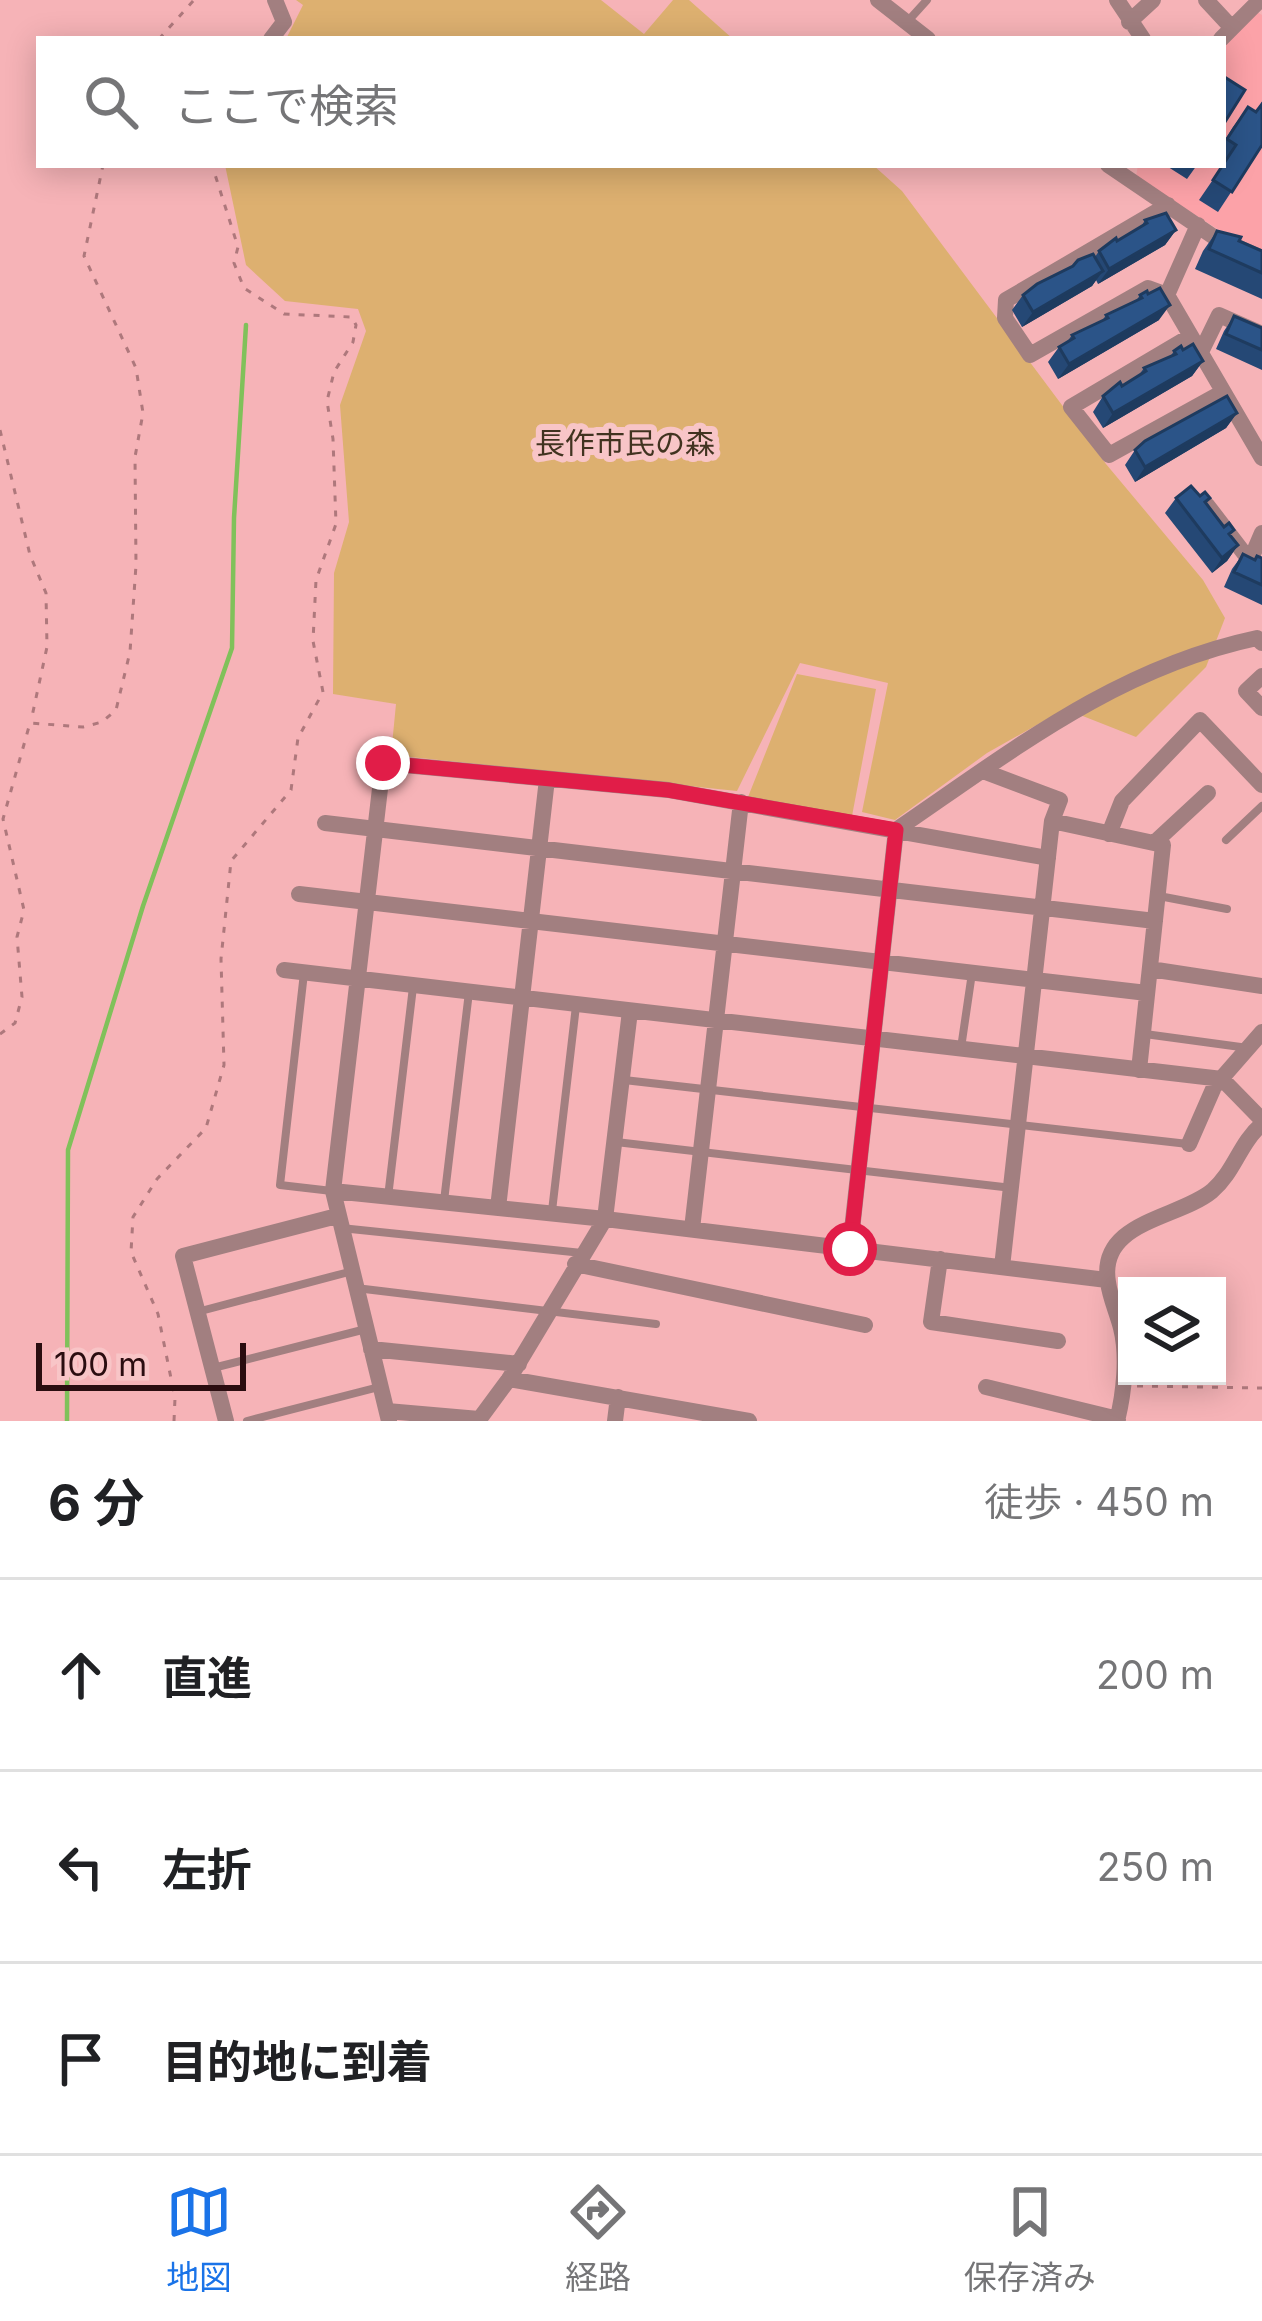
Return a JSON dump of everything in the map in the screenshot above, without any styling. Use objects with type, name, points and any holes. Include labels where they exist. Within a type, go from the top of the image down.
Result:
[{"type":"street","points":[[273,36],[284,22],[275,0]]},
{"type":"street","points":[[878,0],[924,36]]},
{"type":"street","points":[[1117,0],[1141,36]]},
{"type":"street","points":[[1130,22],[1153,0]]},
{"type":"street","points":[[1206,0],[1227,33],[1260,0]]},
{"type":"street","points":[[1131,171],[1214,237],[1262,258]]},
{"type":"street","points":[[1168,205],[1006,300],[1005,318],[1030,355],[1148,288],[1167,296],[1262,458]]},
{"type":"street","points":[[1167,296],[1198,225]]},
{"type":"street","points":[[1200,354],[1219,315],[1262,334]]},
{"type":"street","points":[[1190,336],[1071,407],[1109,455],[1223,392]]},
{"type":"street","points":[[1207,505],[1256,564]]},
{"type":"street","points":[[1256,564],[1262,533]]},
{"type":"street","points":[[896,830],[1103,692],[1205,650],[1257,638],[1262,643]]},
{"type":"street","points":[[1262,676],[1246,691],[1262,708]]},
{"type":"street","points":[[1108,834],[1122,801],[1199,720],[1262,785]]},
{"type":"street","points":[[630,1011],[605,1219],[514,1372],[478,1420],[388,1416],[333,1191],[383,763],[668,790],[1048,858]]},
{"type":"street","points":[[983,771],[1060,800],[1052,820],[1002,1267]]},
{"type":"street","points":[[498,1208],[547,778]]},
{"type":"street","points":[[1154,843],[1208,793]]},
{"type":"street","points":[[692,1229],[741,802]]},
{"type":"street","points":[[1052,820],[1163,845],[1139,1070]]},
{"type":"street","points":[[325,823],[1155,921]]},
{"type":"street","points":[[850,1249],[896,830]]},
{"type":"street","points":[[299,894],[1147,993]]},
{"type":"street","points":[[1150,969],[1262,986]]},
{"type":"street","points":[[284,970],[1222,1079],[1259,1112],[1230,1172],[1216,1188],[1140,1224],[1113,1249],[1107,1280],[1118,1316]]},
{"type":"street","points":[[1190,1144],[1214,1087],[1262,1032]]},
{"type":"street","points":[[333,1191],[1107,1280]]},
{"type":"street","points":[[226,1421],[183,1256],[338,1222]]},
{"type":"street","points":[[579,1259],[865,1325]]},
{"type":"street","points":[[940,1259],[931,1322],[1058,1341]]},
{"type":"street","points":[[370,1349],[514,1372],[685,1416],[749,1421]]},
{"type":"street","points":[[986,1388],[1117,1420],[1123,1385]]},
{"type":"street","points":[[615,1421],[618,1397]]},
{"type":"lane","points":[[907,22],[927,0]]},
{"type":"lane","points":[[1226,840],[1262,806]]},
{"type":"lane","points":[[1158,896],[1228,909]]},
{"type":"lane","points":[[304,973],[280,1185],[333,1191]]},
{"type":"lane","points":[[961,1049],[972,973]]},
{"type":"lane","points":[[388,1197],[413,985]]},
{"type":"lane","points":[[444,1202],[469,992]]},
{"type":"lane","points":[[552,1214],[576,1004]]},
{"type":"lane","points":[[1143,1033],[1249,1048]]},
{"type":"lane","points":[[622,1080],[1190,1144]]},
{"type":"lane","points":[[614,1142],[1012,1188]]},
{"type":"lane","points":[[338,1222],[579,1259]]},
{"type":"lane","points":[[197,1312],[353,1280],[656,1324]]},
{"type":"lane","points":[[212,1369],[366,1329]]},
{"type":"lane","points":[[247,1421],[381,1387]]},
{"type":"path","points":[[162,36],[194,0]]},
{"type":"path","points":[[31,723],[83,727],[102,722],[116,710],[130,652],[136,565],[135,457],[143,413],[136,368],[84,256],[102,168]]},
{"type":"path","points":[[174,1421],[175,1397],[158,1314],[131,1252],[133,1217],[158,1179],[206,1128],[224,1065],[220,959],[231,861],[291,790],[298,738],[322,692],[313,641],[316,580],[336,524],[327,401],[334,372],[353,342],[356,325],[352,316],[337,313],[284,314],[244,288],[234,263],[238,247],[213,168]]},
{"type":"path","points":[[0,430],[30,555],[46,593],[47,647],[31,723],[2,819],[24,910],[17,938],[22,997],[15,1023],[0,1034]]},
{"type":"path","points":[[1123,1385],[1262,1388]]},
{"type":"shaded area","points":[[1257,12],[1262,15],[1262,251],[1235,240],[1136,177],[1138,168],[1226,168],[1226,45]]},
{"type":"green space","points":[[296,0],[601,0],[644,34],[673,0],[689,0],[730,36],[288,36],[303,5]]},
{"type":"green space","name":"長作市民の森","points":[[226,168],[876,168],[902,191],[1106,464],[1203,580],[1225,618],[1206,667],[1136,737],[1065,709],[987,753],[895,820],[862,812],[888,683],[800,663],[737,791],[391,755],[396,704],[333,694],[334,573],[349,522],[340,405],[366,331],[358,309],[285,301],[246,265]]},
{"type":"green space","points":[[797,674],[876,689],[852,816],[748,797]]},
{"type":"building","points":[[1226,78],[1245,90],[1226,120]]},
{"type":"building","points":[[1262,104],[1262,145],[1232,192],[1213,180],[1226,168],[1236,145],[1227,139],[1248,107],[1256,112]]},
{"type":"building","points":[[1166,213],[1176,230],[1109,269],[1099,251],[1147,223],[1145,220]]},
{"type":"building","points":[[1217,231],[1241,237],[1239,241],[1262,251],[1262,273],[1209,249]]},
{"type":"building","points":[[1093,254],[1103,271],[1033,312],[1023,295]]},
{"type":"building","points":[[1160,288],[1170,305],[1069,364],[1059,347],[1072,335]]},
{"type":"building","points":[[1234,316],[1262,328],[1262,350],[1226,334]]},
{"type":"building","points":[[1193,344],[1203,361],[1113,413],[1103,396],[1146,371],[1144,368],[1176,354],[1181,346],[1183,350]]},
{"type":"building","points":[[1227,396],[1237,413],[1145,467],[1135,450],[1145,441]]},
{"type":"building","points":[[1191,486],[1200,496],[1205,492],[1210,498],[1205,502],[1224,527],[1229,523],[1234,530],[1229,534],[1238,545],[1222,558],[1176,498]]},
{"type":"building","points":[[1243,554],[1262,558],[1262,585],[1234,572]]},
{"type":"waterway","points":[[67,1421],[68,1150],[143,906],[232,648],[234,518],[246,325]]},
{"type":"route","points":[[383,763],[668,790],[896,830],[850,1249]]}]
